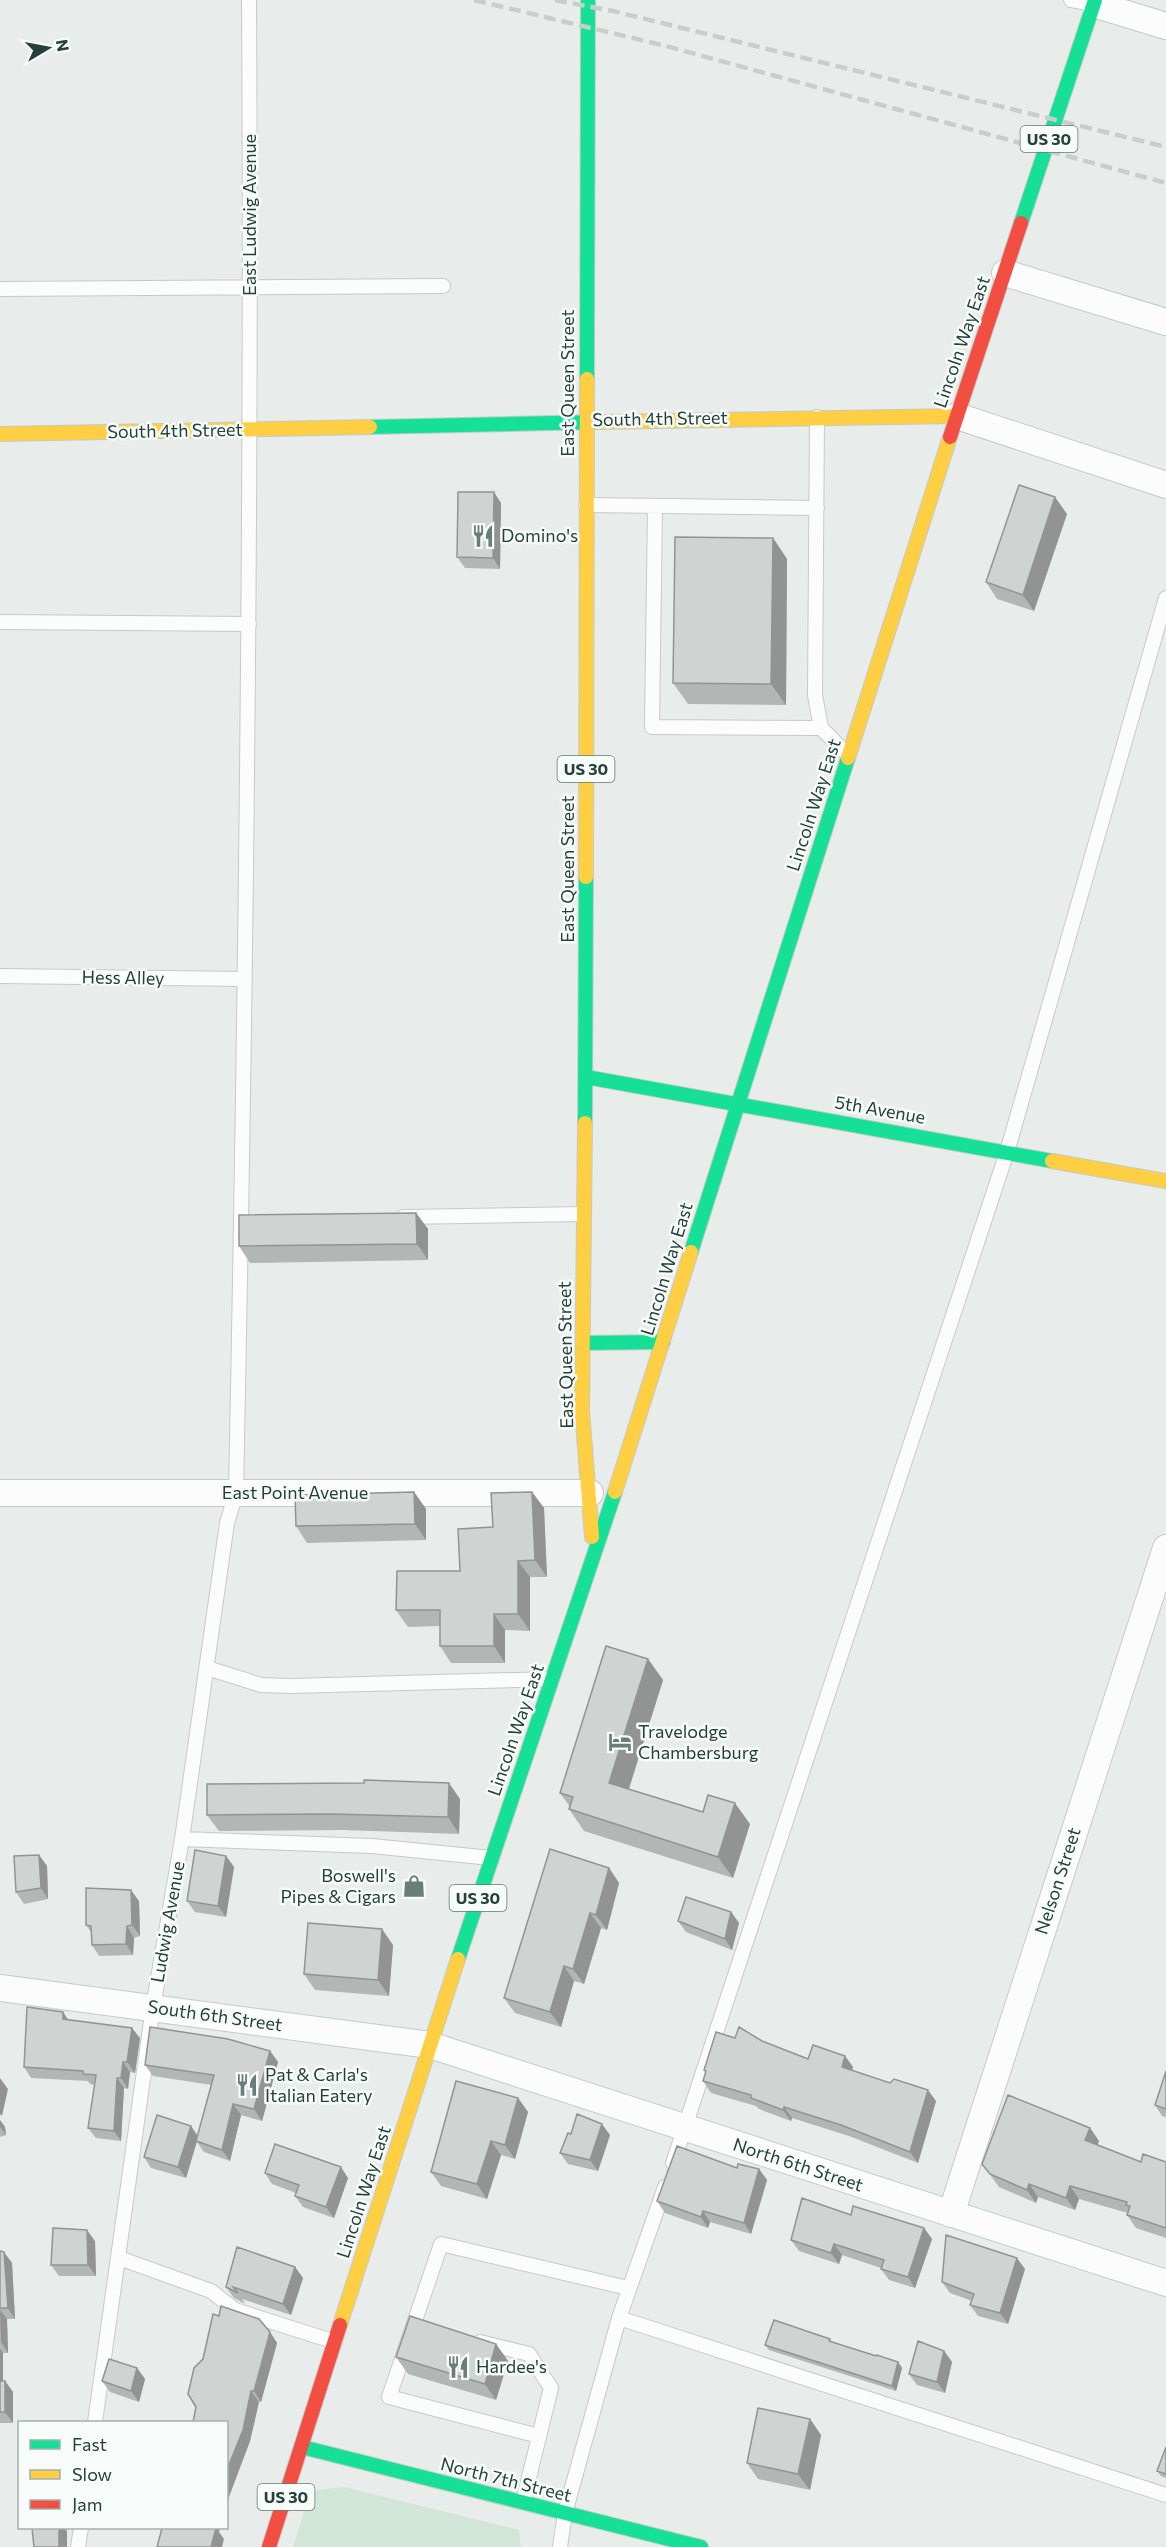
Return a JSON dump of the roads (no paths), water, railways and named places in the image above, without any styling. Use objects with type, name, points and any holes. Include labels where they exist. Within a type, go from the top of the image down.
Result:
[{"type":"main road","name":"East Queen Street","points":[[588,0],[586,1077],[582,1410],[594,1557]]},
{"type":"main road","name":"Lincoln Way East","points":[[269,2547],[491,1858],[594,1557],[737,1102],[1005,273],[1087,1]]},
{"type":"main road","name":"South 4th Street","points":[[0,434],[586,421],[957,416]]},
{"type":"main road","name":"5th Avenue","points":[[586,1077],[737,1102],[1166,1181]]},
{"type":"main road","points":[[583,1343],[663,1342]]},
{"type":"main road","name":"North 7th Street","points":[[302,2447],[701,2547]]},
{"type":"street","points":[[1087,1],[1166,26]]},
{"type":"street","points":[[1005,273],[1166,322]]},
{"type":"street","name":"South 4th Street","points":[[957,416],[1166,485]]},
{"type":"street","name":"East Point Avenue","points":[[0,1493],[590,1493]]},
{"type":"street","name":"Nelson Street","points":[[951,2214],[1166,1548]]},
{"type":"street","name":"South 6th Street","points":[[0,1988],[430,2046]]},
{"type":"street","name":"North 6th Street","points":[[430,2046],[1166,2283]]},
{"type":"lane","name":"East Ludwig Avenue","points":[[249,0],[251,430]]},
{"type":"lane","points":[[0,289],[443,286]]},
{"type":"lane","points":[[817,417],[815,695],[821,728],[849,757]]},
{"type":"lane","points":[[236,1493],[247,1219],[245,979],[251,430]]},
{"type":"lane","points":[[586,505],[817,508]]},
{"type":"lane","points":[[655,506],[652,727],[821,728]]},
{"type":"lane","points":[[560,2547],[565,2513],[628,2288],[686,2129],[1007,1152],[1166,598]]},
{"type":"lane","points":[[0,622],[249,624]]},
{"type":"lane","name":"Hess Alley","points":[[0,976],[245,979]]},
{"type":"lane","points":[[383,1217],[584,1214]]},
{"type":"lane","name":"Ludwig Avenue","points":[[95,2421],[153,2007],[182,1839],[227,1523],[236,1493]]},
{"type":"lane","points":[[207,1668],[261,1685],[291,1686],[552,1679]]},
{"type":"lane","points":[[182,1839],[372,1846],[491,1858]]},
{"type":"lane","points":[[539,2436],[389,2397],[441,2244],[628,2288]]},
{"type":"lane","points":[[118,2258],[211,2291],[235,2310],[335,2342]]},
{"type":"lane","points":[[619,2318],[1166,2495]]},
{"type":"lane","points":[[466,2338],[528,2354],[551,2388],[523,2502]]},
{"type":"lane","points":[[78,2547],[81,2529]]},
{"type":"railway","points":[[474,0],[666,46],[1166,183]]},
{"type":"railway","points":[[555,0],[613,11],[1166,147]]},
{"type":"place","name":"Domino's","points":[[483,536]]},
{"type":"place","name":"Travelodge Chambersburg","points":[[620,1742]]},
{"type":"place","name":"Boswell's Pipes & Cigars","points":[[414,1886]]},
{"type":"place","name":"Pat & Carla's Italian Eatery","points":[[247,2085]]},
{"type":"place","name":"Hardee's","points":[[458,2367]]}]
